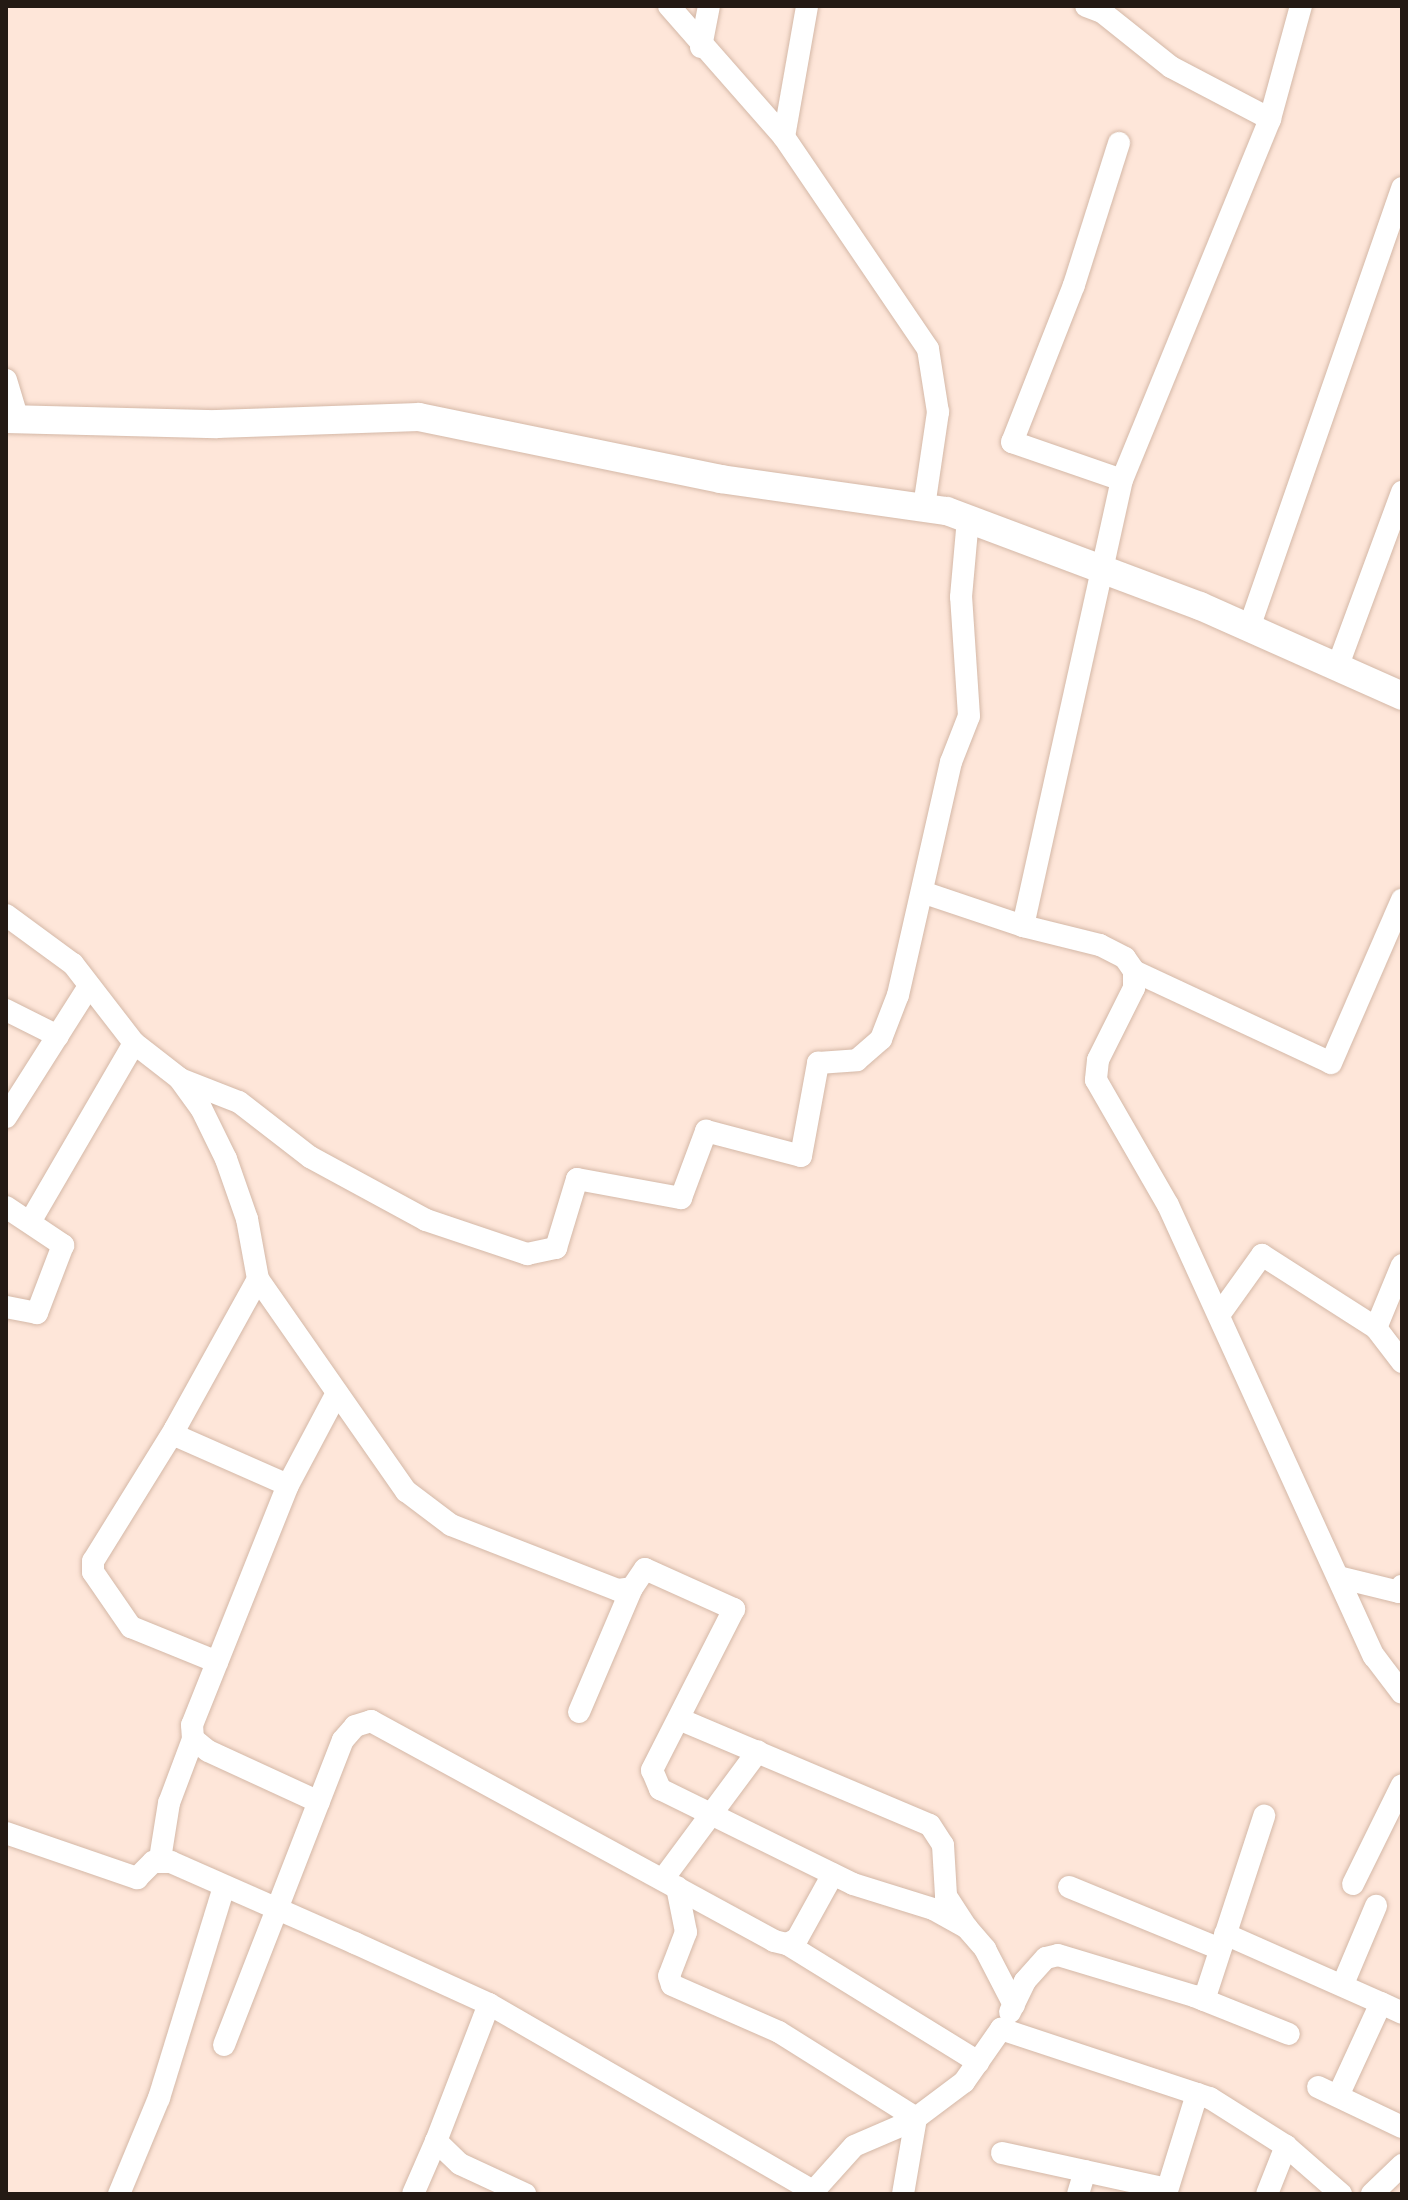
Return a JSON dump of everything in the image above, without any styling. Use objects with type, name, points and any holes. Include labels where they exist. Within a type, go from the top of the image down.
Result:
[{"type":"street","points":[[669,6],[701,47],[784,137],[928,349],[938,412],[924,507]]},
{"type":"street","points":[[701,47],[709,6]]},
{"type":"street","points":[[784,137],[807,6]]},
{"type":"street","points":[[1086,6],[1102,12],[1171,67],[1270,119]]},
{"type":"street","points":[[1023,926],[1099,567],[1122,480],[1270,119],[1301,6]]},
{"type":"street","points":[[1119,143],[1074,285],[1012,442],[1122,480]]},
{"type":"street","points":[[1249,628],[1402,188]]},
{"type":"street","points":[[6,380],[12,419],[217,424],[419,417],[721,479],[924,507],[968,518],[1099,567],[1249,628],[1402,696]]},
{"type":"street","points":[[1337,668],[1402,492]]},
{"type":"street","points":[[6,915],[48,942],[89,986],[134,1043],[179,1078],[239,1102],[310,1157],[426,1220],[527,1254],[545,1254],[556,1248],[577,1179],[681,1198],[706,1131],[801,1156],[818,1063],[857,1060],[881,1039],[898,995],[951,762],[969,716],[961,597],[968,518]]},
{"type":"street","points":[[922,892],[1023,926],[1100,945],[1125,958],[1134,971],[1331,1063],[1402,900]]},
{"type":"street","points":[[1134,971],[1134,988],[1098,1060],[1096,1080],[1168,1205],[1374,1656],[1402,1693]]},
{"type":"street","points":[[6,1117],[89,986]]},
{"type":"street","points":[[6,1010],[58,1036]]},
{"type":"street","points":[[30,1222],[134,1043]]},
{"type":"street","points":[[179,1078],[226,1159],[247,1219],[258,1279],[406,1491],[451,1525],[618,1590],[632,1588]]},
{"type":"street","points":[[6,1207],[59,1240],[61,1253],[37,1313],[6,1307]]},
{"type":"street","points":[[1219,1315],[1262,1255],[1376,1328],[1402,1362]]},
{"type":"street","points":[[1376,1328],[1402,1265]]},
{"type":"street","points":[[217,1662],[131,1627],[93,1572],[93,1561],[175,1429],[258,1279]]},
{"type":"street","points":[[6,1833],[137,1878],[160,1859],[169,1803],[193,1739],[192,1725],[288,1485],[337,1393]]},
{"type":"street","points":[[175,1429],[179,1437],[288,1485]]},
{"type":"street","points":[[579,1712],[632,1588],[645,1569],[734,1609],[652,1770],[652,1780],[711,1814],[833,1874],[933,1909],[967,1928]]},
{"type":"street","points":[[1338,1577],[1399,1592],[1402,1586]]},
{"type":"street","points":[[679,1719],[930,1825],[943,1845],[946,1896],[985,1949],[1014,2005]]},
{"type":"street","points":[[224,2045],[343,1740],[355,1726],[371,1721],[787,1944],[978,2062]]},
{"type":"street","points":[[193,1739],[208,1751],[319,1802]]},
{"type":"street","points":[[758,1751],[711,1814],[670,1883],[686,1932],[669,1976],[672,1985],[779,2032],[916,2118]]},
{"type":"street","points":[[1353,1884],[1402,1785]]},
{"type":"street","points":[[1204,2000],[1264,1816]]},
{"type":"street","points":[[160,1859],[489,2004],[812,2193],[854,2146],[916,2118],[964,2082],[1001,2029],[1025,1981],[1046,1958],[1058,1955],[1087,1960],[1204,2000],[1289,2034]]},
{"type":"street","points":[[787,1944],[797,1939],[833,1874]]},
{"type":"street","points":[[119,2194],[159,2098],[224,1887]]},
{"type":"street","points":[[1069,1887],[1343,1984],[1402,2013]]},
{"type":"street","points":[[1343,1984],[1376,1906]]},
{"type":"street","points":[[1381,2003],[1328,2091],[1402,2127]]},
{"type":"street","points":[[413,2194],[489,2004]]},
{"type":"street","points":[[1001,2029],[1197,2094],[1286,2146],[1341,2194]]},
{"type":"street","points":[[1002,2153],[1167,2192],[1197,2094]]},
{"type":"street","points":[[903,2194],[916,2118]]},
{"type":"street","points":[[436,2141],[460,2164],[525,2194]]},
{"type":"street","points":[[1267,2194],[1286,2146]]},
{"type":"street","points":[[1372,2194],[1402,2165]]},
{"type":"street","points":[[1078,2194],[1085,2171]]}]
